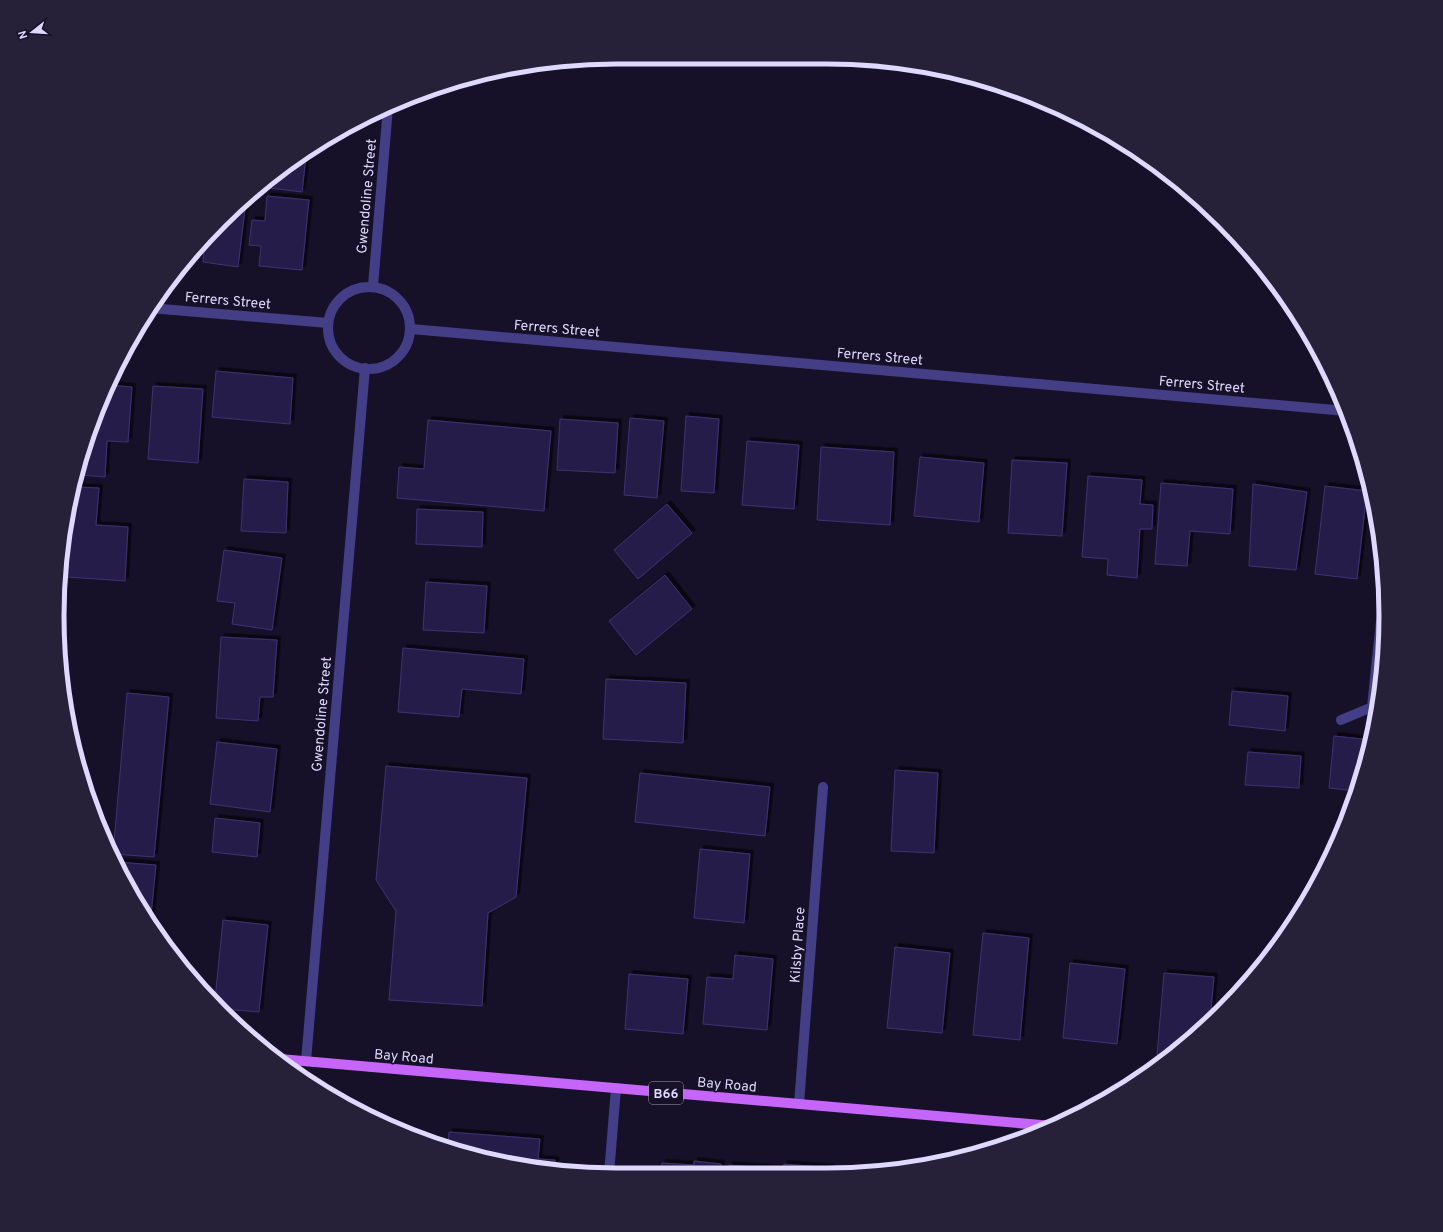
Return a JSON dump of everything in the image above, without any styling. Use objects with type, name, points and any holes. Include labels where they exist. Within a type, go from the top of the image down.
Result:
[{"type":"main road","name":"Bay Road","points":[[288,1060],[1040,1125]]},
{"type":"street","name":"Gwendoline Street","points":[[373,286],[387,114]]},
{"type":"street","points":[[373,286],[389,291],[401,302],[409,316],[411,329],[406,347],[395,360],[381,368],[365,368],[350,364],[338,354],[330,340],[328,323],[332,308],[344,296],[357,288],[373,286]]},
{"type":"street","name":"Ferrers Street","points":[[157,309],[328,323]]},
{"type":"street","name":"Ferrers Street","points":[[411,329],[1339,410]]},
{"type":"street","name":"Gwendoline Street","points":[[306,1061],[365,368]]},
{"type":"street","points":[[1374,688],[1378,649]]},
{"type":"street","points":[[1341,720],[1371,708]]},
{"type":"street","name":"Kilsby Place","points":[[799,1104],[823,788]]},
{"type":"street","points":[[610,1168],[616,1088]]},
{"type":"building","points":[[306,159],[302,192],[268,188]]},
{"type":"building","points":[[267,196],[309,200],[302,270],[259,266],[261,246],[249,245],[252,220],[265,221]]},
{"type":"building","points":[[245,208],[238,267],[203,262],[205,248]]},
{"type":"building","points":[[216,371],[293,378],[290,424],[212,417]]},
{"type":"building","points":[[115,386],[132,387],[128,442],[107,441],[105,477],[82,475],[93,439]]},
{"type":"building","points":[[153,386],[203,389],[198,463],[148,459]]},
{"type":"building","points":[[686,416],[719,419],[714,493],[681,491]]},
{"type":"building","points":[[630,418],[664,421],[657,498],[624,495]]},
{"type":"building","points":[[560,419],[618,423],[615,473],[557,470]]},
{"type":"building","points":[[428,420],[551,431],[544,511],[397,498],[399,467],[424,469]]},
{"type":"building","points":[[747,441],[799,445],[794,509],[742,505]]},
{"type":"building","points":[[821,447],[894,452],[890,525],[817,520]]},
{"type":"building","points":[[920,457],[984,463],[979,522],[914,516]]},
{"type":"building","points":[[1012,460],[1067,463],[1062,536],[1008,533]]},
{"type":"building","points":[[1088,476],[1142,480],[1140,504],[1153,505],[1152,529],[1140,529],[1137,578],[1107,575],[1108,559],[1082,557]]},
{"type":"building","points":[[244,479],[288,482],[286,533],[241,531]]},
{"type":"building","points":[[1161,483],[1233,489],[1230,534],[1190,531],[1187,566],[1155,564]]},
{"type":"building","points":[[1253,484],[1307,492],[1296,570],[1249,566]]},
{"type":"building","points":[[1325,486],[1364,491],[1366,499],[1357,579],[1315,574]]},
{"type":"building","points":[[80,487],[99,488],[96,525],[128,527],[125,581],[67,577],[69,541]]},
{"type":"building","points":[[667,504],[692,533],[638,579],[614,550]]},
{"type":"building","points":[[417,509],[483,512],[482,547],[416,544]]},
{"type":"building","points":[[224,550],[282,558],[272,630],[232,624],[235,603],[217,601]]},
{"type":"building","points":[[665,575],[692,609],[636,655],[609,621]]},
{"type":"building","points":[[426,582],[487,586],[484,633],[423,630]]},
{"type":"building","points":[[221,637],[277,640],[273,697],[260,697],[258,721],[216,718]]},
{"type":"building","points":[[403,648],[524,659],[521,694],[462,689],[459,717],[398,712]]},
{"type":"building","points":[[606,679],[686,683],[683,743],[603,739]]},
{"type":"building","points":[[1232,691],[1288,696],[1285,731],[1229,725]]},
{"type":"building","points":[[127,693],[169,697],[154,857],[118,854],[114,844]]},
{"type":"building","points":[[1334,736],[1365,739],[1351,791],[1329,788]]},
{"type":"building","points":[[217,742],[277,749],[270,812],[210,804]]},
{"type":"building","points":[[1248,752],[1301,756],[1299,788],[1245,785]]},
{"type":"building","points":[[386,766],[527,778],[516,897],[488,913],[482,1006],[389,1000],[396,911],[376,880]]},
{"type":"building","points":[[895,770],[938,773],[934,853],[891,851]]},
{"type":"building","points":[[640,773],[770,787],[765,836],[635,822]]},
{"type":"building","points":[[215,818],[260,823],[257,857],[212,852]]},
{"type":"building","points":[[700,849],[750,854],[744,923],[694,918]]},
{"type":"building","points":[[122,862],[156,865],[151,913]]},
{"type":"building","points":[[223,920],[268,925],[259,1012],[230,1010],[215,995]]},
{"type":"building","points":[[983,933],[1029,938],[1020,1040],[973,1035]]},
{"type":"building","points":[[895,947],[950,953],[942,1033],[887,1028]]},
{"type":"building","points":[[735,955],[773,959],[767,1030],[703,1024],[707,977],[733,979]]},
{"type":"building","points":[[1070,963],[1125,969],[1117,1044],[1063,1038]]},
{"type":"building","points":[[1164,973],[1214,977],[1211,1012],[1191,1031],[1163,1054],[1157,1055]]},
{"type":"building","points":[[629,974],[688,979],[683,1034],[625,1029]]},
{"type":"building","points":[[449,1132],[540,1139],[538,1159],[555,1160],[555,1164],[508,1157],[448,1142]]},
{"type":"building","points":[[694,1161],[721,1164],[721,1168],[662,1168],[662,1163],[694,1165]]},
{"type":"building","points":[[784,1164],[830,1168],[827,1168],[784,1168]]},
{"type":"building","points":[[729,1165],[766,1168],[729,1168]]}]
